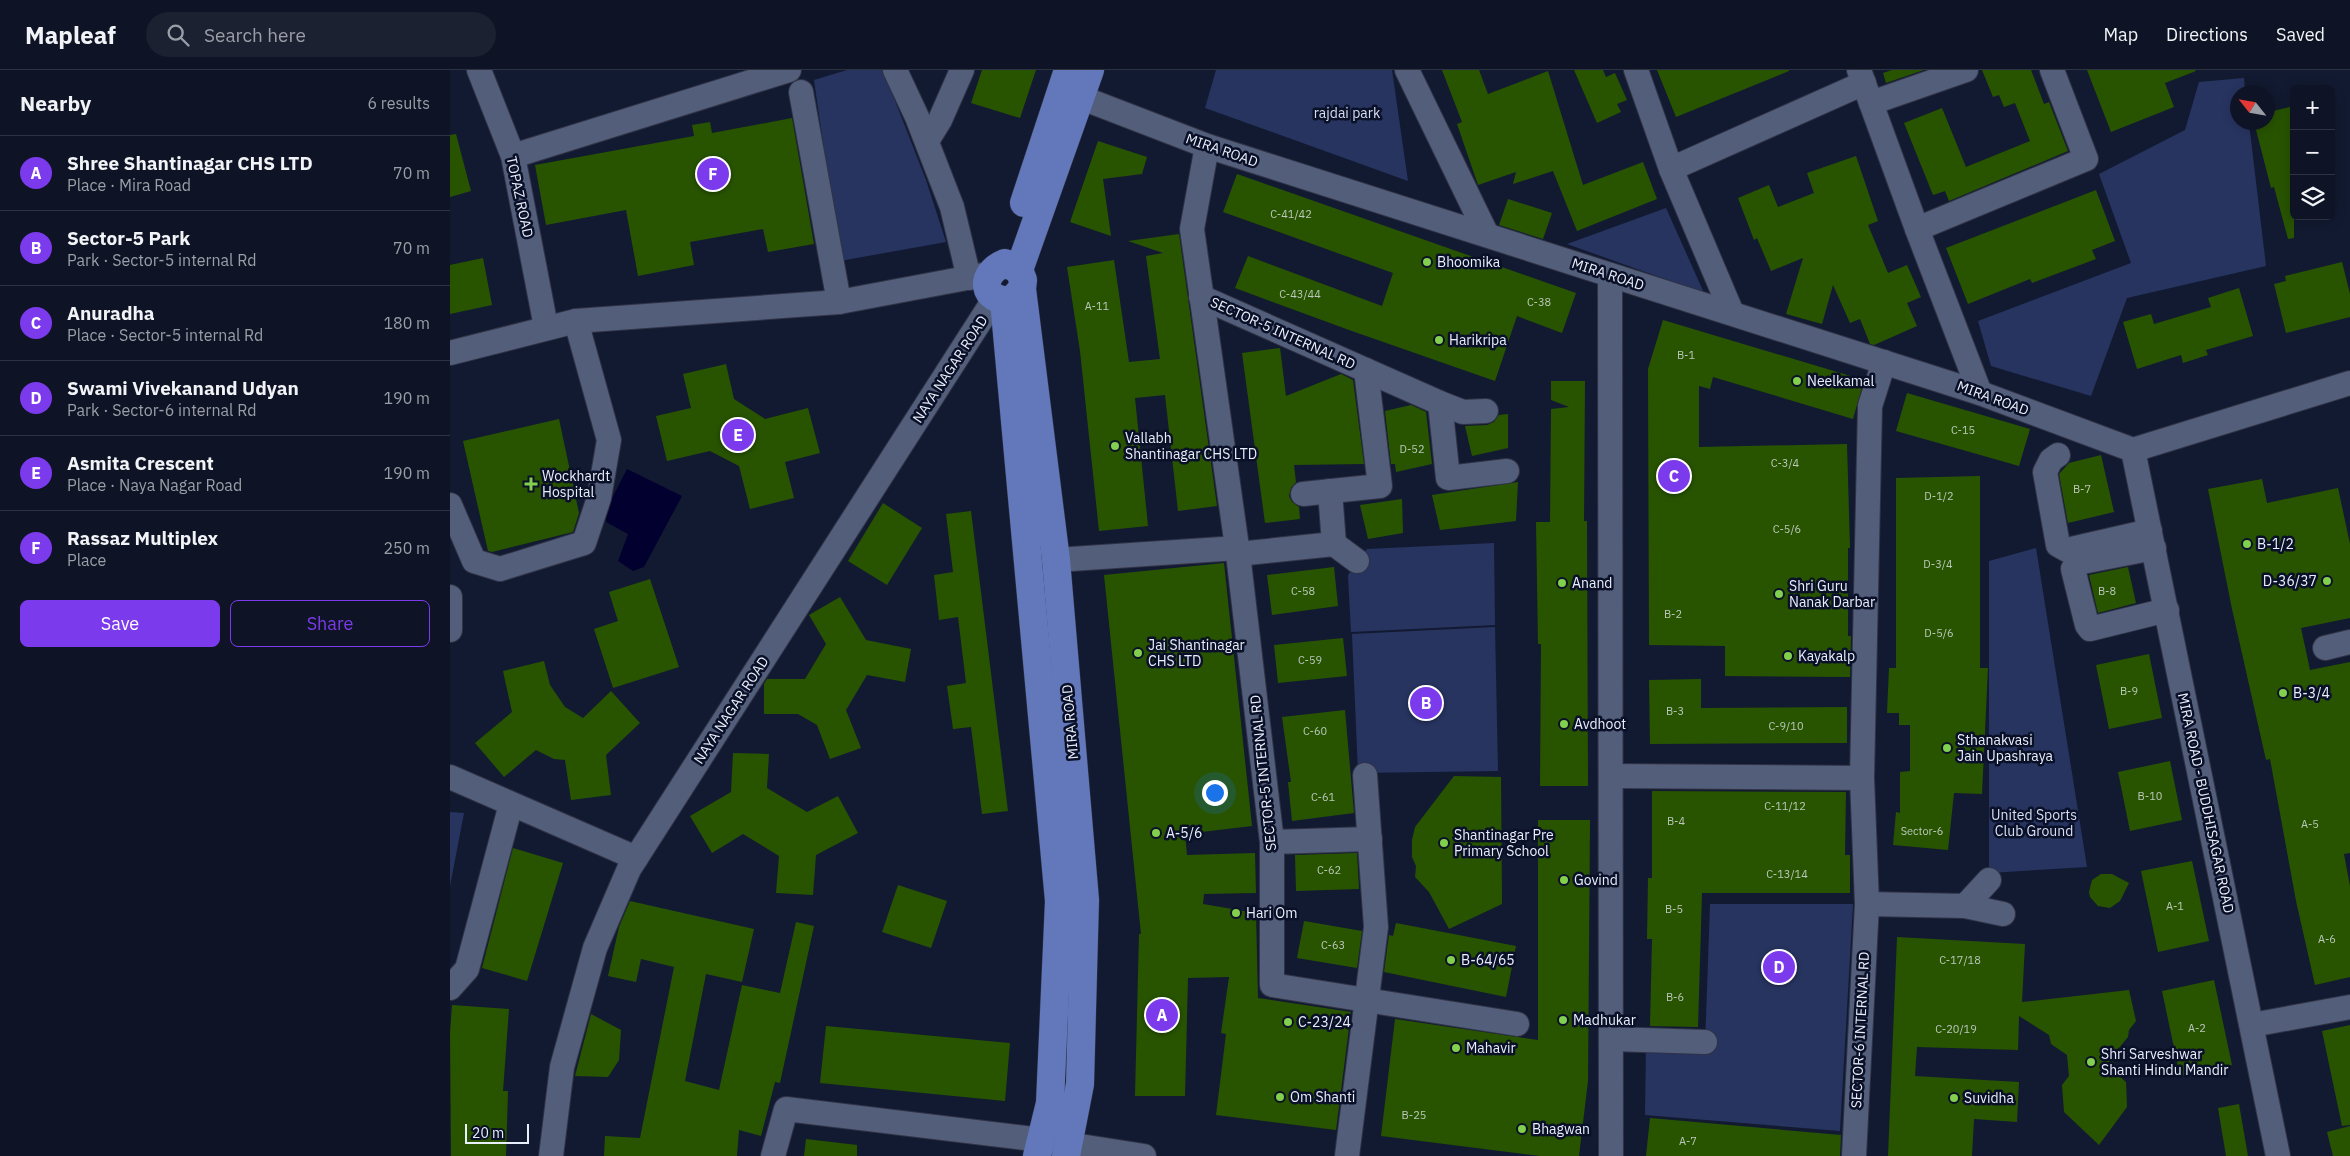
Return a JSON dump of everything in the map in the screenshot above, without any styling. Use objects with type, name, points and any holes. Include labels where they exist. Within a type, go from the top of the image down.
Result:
[{"type":"main road","name":"MIRA ROAD","points":[[1039,1148],[1050,1103],[1059,901],[1000,282],[1070,86],[1090,70]]},
{"type":"main road","name":"MIRA ROAD","points":[[1000,282],[1056,560],[1086,921],[1080,1084],[1068,1150]]},
{"type":"street","name":"TOPAZ ROAD","points":[[479,70],[513,156],[546,327]]},
{"type":"street","points":[[513,156],[788,70]]},
{"type":"street","points":[[450,353],[546,327],[576,321],[839,302],[1000,282],[952,207],[895,70]]},
{"type":"street","points":[[926,141],[940,120],[962,70]]},
{"type":"street","points":[[1407,70],[1487,235]]},
{"type":"street","points":[[1636,70],[1671,169],[1732,313]]},
{"type":"street","points":[[1671,169],[1864,86],[1966,70]]},
{"type":"street","points":[[1917,228],[2086,159],[2052,70]]},
{"type":"street","name":"MIRA ROAD","points":[[1070,86],[1207,146],[1980,392],[2133,450]]},
{"type":"street","points":[[1864,86],[1980,392]]},
{"type":"street","points":[[801,92],[839,302]]},
{"type":"street","name":"SECTOR-5 INTERNAL RD","points":[[1207,146],[1192,229],[1237,551],[1272,842],[1272,985],[1517,1024]]},
{"type":"street","points":[[1610,275],[1611,1156]]},
{"type":"street","name":"NAYA NAGAR ROAD","points":[[551,1156],[562,1067],[595,948],[630,868],[1000,282]]},
{"type":"street","name":"SECTOR-5 INTERNAL RD","points":[[1201,297],[1440,403],[1464,412],[1486,411]]},
{"type":"street","points":[[450,505],[474,561],[500,569],[584,543],[599,498],[609,440],[576,321]]},
{"type":"street","name":"SECTOR-6 INTERNAL RD","points":[[1854,1156],[1867,904],[1862,778],[1870,406],[1884,362]]},
{"type":"street","name":"SECTOR-5 INTERNAL RD","points":[[1303,494],[1380,486],[1366,370]]},
{"type":"street","points":[[2133,450],[2350,383]]},
{"type":"street","points":[[1440,403],[1448,478],[1507,472]]},
{"type":"street","name":"MIRA ROAD - BUDDHISAGAR ROAD","points":[[2133,450],[2278,1156]]},
{"type":"street","points":[[2058,455],[2051,460],[2045,472],[2058,545],[2062,549],[2067,550],[2152,539]]},
{"type":"street","points":[[1330,491],[1334,544]]},
{"type":"street","points":[[2152,539],[2077,563],[2074,569],[2087,625],[2090,628],[2166,610]]},
{"type":"street","points":[[1056,560],[1334,544],[1357,561]]},
{"type":"street","points":[[2325,648],[2350,642]]},
{"type":"street","points":[[1347,1156],[1376,927],[1365,775]]},
{"type":"street","points":[[1612,776],[1862,778]]},
{"type":"street","points":[[450,777],[636,858]]},
{"type":"street","points":[[450,988],[467,969],[511,804]]},
{"type":"street","points":[[1272,842],[1370,839]]},
{"type":"street","points":[[1965,906],[1989,880]]},
{"type":"street","points":[[1867,904],[1965,906],[2003,914]]},
{"type":"street","points":[[2252,1025],[2350,1007]]},
{"type":"street","points":[[1611,1039],[1706,1042]]},
{"type":"street","points":[[773,1156],[786,1109],[1039,1148],[1144,1156]]},
{"type":"green space","points":[[847,70],[883,70],[926,180],[946,242],[840,261],[814,80]]},
{"type":"green space","name":"rajdai park","points":[[1216,70],[1392,70],[1408,181],[1205,108]]},
{"type":"green space","points":[[2244,78],[2244,85],[2230,85],[2230,130],[2250,130],[2266,266],[2127,298],[2091,396],[1991,366],[1978,321],[2131,263],[2099,174],[2185,130],[2199,82]]},
{"type":"green space","points":[[1666,208],[1704,293],[1567,244]]},
{"type":"green space","points":[[1494,543],[1495,625],[1351,632],[1348,575],[1367,549]]},
{"type":"green space","name":"United Sports Club Ground","points":[[2036,548],[2087,867],[1989,873],[1989,561]]},
{"type":"green space","points":[[1495,627],[1498,771],[1358,773],[1352,634]]},
{"type":"green space","points":[[450,812],[464,813],[450,886]]},
{"type":"green space","points":[[1710,904],[1853,904],[1840,1131],[1645,1115],[1646,1044],[1705,1046]]},
{"type":"shaded area","points":[[627,469],[682,496],[644,567],[633,571],[618,561],[628,534],[606,522],[605,512]]},
{"type":"building","points":[[982,70],[1036,70],[1020,118],[971,103]]},
{"type":"building","points":[[1442,70],[1479,70],[1488,94],[1548,71],[1583,185],[1643,162],[1657,199],[1577,231],[1553,171],[1513,184],[1516,172],[1478,185],[1457,124],[1462,122]]},
{"type":"building","points":[[1574,70],[1603,70],[1606,77],[1615,73],[1627,100],[1617,104],[1621,112],[1597,123]]},
{"type":"building","points":[[1657,70],[1789,70],[1789,71],[1676,117]]},
{"type":"building","points":[[1892,70],[1924,70],[1886,83],[1883,73]]},
{"type":"building","points":[[1982,70],[2031,70],[2044,104],[2049,102],[2068,151],[1949,201],[1945,191],[1933,195],[1904,123],[1942,108],[1966,167],[2030,141],[2015,103],[2004,107],[1999,95],[1993,97]]},
{"type":"building","points":[[2087,70],[2196,71],[2165,83],[2174,107],[2111,132]]},
{"type":"building","points":[[2290,107],[2290,220],[2294,220],[2294,238],[2288,239],[2274,187],[2271,188],[2256,130],[2275,130],[2275,110]]},
{"type":"building","points":[[792,118],[814,244],[768,252],[763,229],[690,242],[694,265],[638,276],[626,210],[546,225],[535,165],[694,136],[692,125],[710,122],[712,133]]},
{"type":"building","points":[[456,134],[471,191],[450,197],[450,135]]},
{"type":"building","points":[[1098,141],[1147,157],[1142,174],[1103,179],[1111,236],[1070,222]]},
{"type":"building","points":[[1856,156],[1878,221],[1868,225],[1888,273],[1907,265],[1921,297],[1907,303],[1917,326],[1874,345],[1870,344],[1860,319],[1850,323],[1833,285],[1822,324],[1786,314],[1803,258],[1771,271],[1757,238],[1754,240],[1738,198],[1769,185],[1778,207],[1814,193],[1807,173]]},
{"type":"building","points":[[1237,174],[1576,293],[1562,333],[1517,316],[1495,381],[1235,288],[1248,256],[1382,306],[1393,273],[1223,212]]},
{"type":"building","points":[[2096,190],[2115,241],[2092,250],[2096,259],[2032,283],[2030,279],[1968,304],[1946,248]]},
{"type":"building","points":[[1508,199],[1552,213],[1543,239],[1499,225]]},
{"type":"building","points":[[1179,234],[1217,506],[1178,511],[1165,395],[1135,398],[1148,526],[1099,531],[1080,351],[1067,267],[1114,260],[1129,362],[1160,359],[1146,256],[1163,253],[1128,241]]},
{"type":"building","points":[[483,258],[492,305],[450,314],[450,265]]},
{"type":"building","points":[[2342,262],[2350,294],[2350,317],[2286,333],[2274,284],[2286,281],[2285,276]]},
{"type":"building","points":[[2239,288],[2253,336],[2206,350],[2208,355],[2183,363],[2181,355],[2137,369],[2123,322],[2151,314],[2154,324],[2211,307],[2208,298]]},
{"type":"building","points":[[1663,320],[1864,380],[1853,419],[1713,377],[1710,389],[1699,386],[1699,447],[1847,444],[1850,548],[1848,548],[1848,636],[1851,636],[1850,677],[1725,676],[1725,646],[1649,645],[1648,369]]},
{"type":"building","points":[[1280,348],[1286,396],[1341,374],[1353,380],[1364,464],[1294,465],[1296,482],[1291,488],[1289,496],[1292,502],[1299,507],[1300,519],[1265,523],[1242,353]]},
{"type":"building","points":[[726,364],[734,399],[765,419],[808,408],[820,453],[785,462],[794,498],[750,509],[739,466],[710,451],[667,461],[656,416],[691,408],[683,374]]},
{"type":"building","points":[[1551,381],[1585,381],[1584,521],[1587,521],[1588,786],[1540,786],[1541,644],[1538,644],[1536,522],[1550,522],[1551,409],[1569,407],[1551,400]]},
{"type":"building","points":[[1907,393],[2030,429],[2019,466],[1896,431]]},
{"type":"building","points":[[1411,405],[1426,412],[1432,464],[1396,472],[1395,464],[1391,464],[1385,411]]},
{"type":"building","points":[[1508,414],[1508,448],[1472,456],[1465,426],[1487,425],[1494,422],[1499,415]]},
{"type":"building","points":[[559,419],[579,513],[573,532],[492,552],[488,551],[463,441]]},
{"type":"building","name":"B-7","points":[[2101,455],[2114,512],[2068,523],[2059,474],[2069,463]]},
{"type":"building","points":[[1980,476],[1980,668],[1988,668],[1982,794],[1954,793],[1948,850],[1893,845],[1896,812],[1900,813],[1900,772],[1910,771],[1910,725],[1899,725],[1899,713],[1887,713],[1889,668],[1896,668],[1896,478]]},
{"type":"building","points":[[2262,479],[2267,503],[2338,488],[2350,544],[2350,618],[2301,628],[2310,670],[2350,662],[2350,853],[2344,854],[2350,886],[2350,977],[2315,985],[2296,901],[2270,759],[2266,760],[2232,609],[2208,489]]},
{"type":"building","points":[[1518,482],[1516,521],[1440,530],[1432,495]]},
{"type":"building","points":[[1402,499],[1403,533],[1368,539],[1360,505]]},
{"type":"building","points":[[883,503],[922,528],[887,585],[848,561]]},
{"type":"building","points":[[971,511],[1008,811],[982,814],[971,727],[953,729],[947,686],[966,683],[958,617],[939,620],[934,575],[953,572],[946,514]]},
{"type":"building","points":[[1224,563],[1252,826],[1185,834],[1187,855],[1255,853],[1256,893],[1204,894],[1203,904],[1256,913],[1258,998],[1351,1012],[1336,1130],[1216,1115],[1226,1034],[1221,1033],[1229,977],[1188,978],[1185,1096],[1135,1096],[1139,934],[1141,934],[1104,575]]},
{"type":"building","name":"C-58","points":[[1334,567],[1338,606],[1272,615],[1267,575]]},
{"type":"building","points":[[2128,567],[2136,603],[2098,613],[2089,575]]},
{"type":"building","points":[[650,579],[679,667],[613,688],[594,629],[618,621],[609,592]]},
{"type":"building","points":[[840,597],[866,640],[911,649],[905,682],[867,675],[846,710],[861,748],[830,759],[817,725],[798,714],[764,714],[764,684],[767,679],[805,679],[826,644],[809,615]]},
{"type":"building","points":[[1343,638],[1347,676],[1278,683],[1274,645]]},
{"type":"building","name":"B-9","points":[[2149,654],[2162,718],[2109,729],[2096,665]]},
{"type":"building","points":[[544,661],[550,685],[565,707],[583,718],[611,691],[640,723],[606,755],[611,795],[571,800],[565,760],[554,759],[536,750],[504,777],[475,743],[512,712],[503,671]]},
{"type":"building","points":[[1701,679],[1701,708],[1847,707],[1847,743],[1650,744],[1649,680]]},
{"type":"building","points":[[1345,710],[1354,813],[1292,821],[1288,782],[1291,782],[1282,717]]},
{"type":"building","points":[[733,753],[769,754],[767,788],[807,812],[838,796],[858,833],[816,855],[813,895],[776,893],[779,856],[743,834],[712,853],[690,816],[731,792]]},
{"type":"building","name":"B-10","points":[[2170,761],[2182,820],[2130,831],[2118,772]]},
{"type":"building","name":"Shantinagar Pre Primary School","points":[[1454,776],[1501,777],[1502,904],[1449,929],[1429,892],[1415,877],[1416,866],[1412,857],[1412,840],[1415,827]]},
{"type":"building","points":[[1652,791],[1846,792],[1845,855],[1850,855],[1850,893],[1702,893],[1698,1027],[1650,1026],[1652,939],[1647,939],[1648,878],[1652,878]]},
{"type":"building","points":[[1538,820],[1590,820],[1588,1081],[1579,1156],[1540,1156],[1381,1136],[1395,1019],[1538,1040]]},
{"type":"building","points":[[513,848],[563,863],[527,981],[482,968]]},
{"type":"building","name":"C-62","points":[[1357,853],[1359,889],[1296,891],[1295,855]]},
{"type":"building","points":[[2192,861],[2209,941],[2158,952],[2141,871]]},
{"type":"building","points":[[2101,874],[2112,874],[2129,883],[2120,901],[2110,908],[2098,906],[2090,897],[2089,892],[2092,880]]},
{"type":"building","points":[[898,885],[947,901],[931,948],[882,932]]},
{"type":"building","points":[[630,901],[754,929],[742,982],[706,974],[685,1081],[719,1090],[742,985],[780,993],[796,922],[814,926],[780,1083],[775,1082],[761,1136],[739,1130],[737,1156],[604,1156],[605,1136],[640,1138],[674,967],[641,959],[636,982],[608,976],[619,927]]},
{"type":"building","points":[[1304,921],[1362,931],[1357,968],[1297,958]]},
{"type":"building","name":"B-64/65","points":[[1396,923],[1516,946],[1506,997],[1384,972],[1389,935],[1393,936]]},
{"type":"building","points":[[1897,937],[2025,944],[2022,1002],[2129,990],[2136,1021],[2129,1030],[2128,1037],[2113,1055],[2114,1072],[2126,1082],[2127,1107],[2099,1145],[2064,1112],[2062,1085],[2069,1076],[2067,1055],[2051,1044],[2049,1035],[2019,1016],[2018,1050],[1917,1047],[1915,1076],[2019,1082],[2017,1122],[1974,1119],[1972,1156],[1888,1156]]},
{"type":"building","points":[[2214,980],[2232,1065],[2180,1076],[2162,991]]},
{"type":"building","points":[[452,1005],[509,1009],[503,1091],[508,1091],[506,1156],[451,1156],[450,1033]]},
{"type":"building","points":[[591,1014],[621,1030],[619,1060],[608,1077],[575,1076]]},
{"type":"building","points":[[2350,1025],[2350,1125],[2342,1126],[2322,1031]]},
{"type":"building","points":[[826,1026],[1010,1043],[1005,1101],[820,1083]]},
{"type":"building","points":[[2239,1104],[2248,1156],[2226,1156],[2218,1108]]},
{"type":"building","points":[[1650,1118],[1841,1135],[1840,1156],[1646,1156]]},
{"type":"building","points":[[2350,1126],[2350,1156],[2333,1156],[2327,1132]]},
{"type":"building","points":[[806,1139],[857,1145],[857,1156],[804,1156]]},
{"type":"place","name":"Rassaz Multiplex","points":[[713,174]]},
{"type":"place","name":"Bhoomika","points":[[1427,262]]},
{"type":"place","name":"Harikripa","points":[[1439,340]]},
{"type":"place","name":"Neelkamal","points":[[1797,381]]},
{"type":"place","name":"Asmita Crescent","points":[[738,435]]},
{"type":"place","name":"Vallabh Shantinagar CHS LTD","points":[[1115,446]]},
{"type":"place","name":"Anuradha","points":[[1674,476]]},
{"type":"place","name":"Wockhardt Hospital","points":[[531,484]]},
{"type":"place","name":"B-1/2","points":[[2247,544]]},
{"type":"place","name":"D-36/37","points":[[2327,581]]},
{"type":"place","name":"Anand","points":[[1562,583]]},
{"type":"place","name":"Shri Guru Nanak Darbar","points":[[1779,594]]},
{"type":"place","name":"Jai Shantinagar CHS LTD","points":[[1138,653]]},
{"type":"place","name":"Kayakalp","points":[[1788,656]]},
{"type":"place","name":"B-3/4","points":[[2283,693]]},
{"type":"place","name":"Sector-5 Park","points":[[1426,703]]},
{"type":"place","name":"Avdhoot","points":[[1564,724]]},
{"type":"place","name":"Sthanakvasi Jain Upashraya","points":[[1947,748]]},
{"type":"place","name":"A-5/6","points":[[1156,833]]},
{"type":"place","name":"Shantinagar Pre Primary School","points":[[1444,843]]},
{"type":"place","name":"Govind","points":[[1564,880]]},
{"type":"place","name":"Hari Om","points":[[1236,913]]},
{"type":"place","name":"B-64/65","points":[[1451,960]]},
{"type":"place","name":"Swami Vivekanand Udyan","points":[[1779,967]]},
{"type":"place","name":"Shree Shantinagar CHS LTD","points":[[1162,1015]]},
{"type":"place","name":"Madhukar","points":[[1563,1020]]},
{"type":"place","name":"C-23/24","points":[[1288,1022]]},
{"type":"place","name":"Mahavir","points":[[1456,1048]]},
{"type":"place","name":"Shri Sarveshwar Shanti Hindu Mandir","points":[[2091,1062]]},
{"type":"place","name":"Om Shanti","points":[[1280,1097]]},
{"type":"place","name":"Suvidha","points":[[1954,1098]]},
{"type":"place","name":"Bhagwan","points":[[1522,1129]]}]
